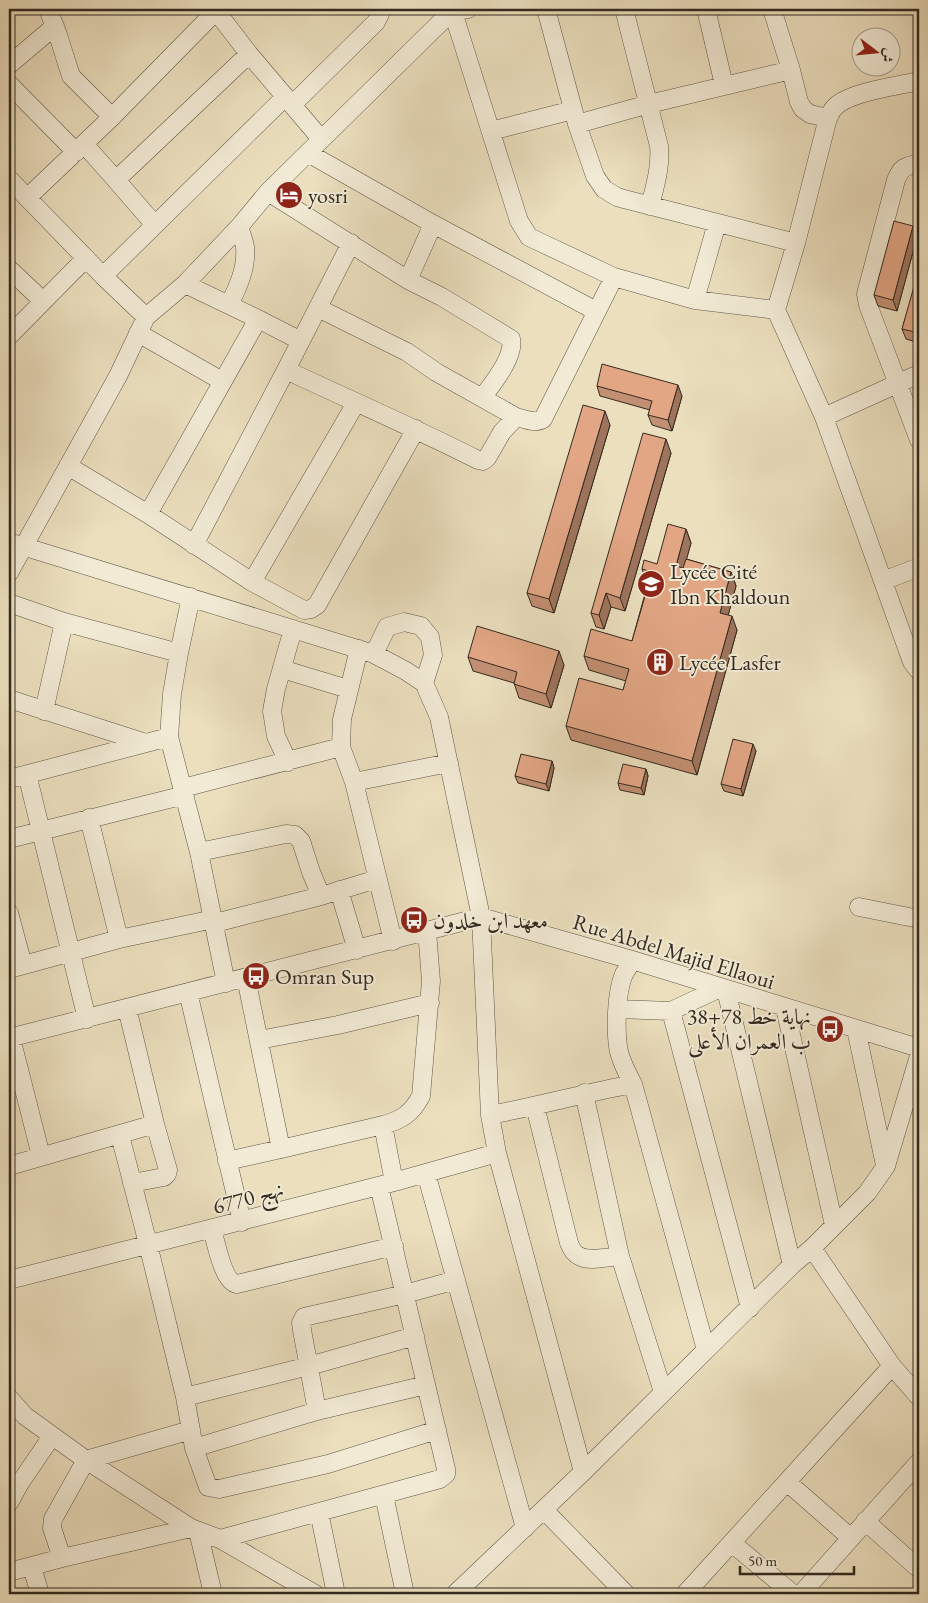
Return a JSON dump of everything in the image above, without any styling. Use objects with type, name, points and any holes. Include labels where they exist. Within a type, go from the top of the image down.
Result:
[{"type":"street","points":[[48,9],[71,76],[112,117]]},
{"type":"street","points":[[103,276],[155,225],[376,22],[380,9]]},
{"type":"street","points":[[546,9],[575,117],[595,176],[604,189],[617,197],[796,243]]},
{"type":"street","points":[[624,9],[659,146],[658,176],[650,206]]},
{"type":"street","points":[[706,9],[724,85]]},
{"type":"street","points":[[774,9],[798,102],[810,114],[828,118]]},
{"type":"street","points":[[146,317],[15,190],[80,148],[218,10],[249,54],[321,139]]},
{"type":"street","points":[[9,574],[16,544],[68,466],[118,376],[146,317],[185,284],[239,227],[268,192],[321,139],[446,17],[458,10],[491,131],[519,221],[529,237],[614,277],[695,300],[776,310]]},
{"type":"street","points":[[9,65],[54,26]]},
{"type":"street","points":[[116,180],[249,54]]},
{"type":"street","points":[[491,131],[648,104],[791,70]]},
{"type":"street","points":[[919,81],[858,95],[843,101],[834,108],[828,118],[796,243],[776,310],[824,417],[912,662],[919,671]]},
{"type":"street","points":[[9,84],[116,180],[155,225]]},
{"type":"street","points":[[308,153],[433,224],[596,311]]},
{"type":"street","points":[[919,163],[900,170],[866,294],[868,305],[919,440]]},
{"type":"street","points":[[268,192],[408,280],[442,296],[510,339],[512,344],[502,370],[482,398]]},
{"type":"street","points":[[695,300],[717,223]]},
{"type":"street","points":[[408,280],[433,224]]},
{"type":"street","points":[[229,305],[240,285],[244,267],[245,247],[239,227]]},
{"type":"street","points":[[194,545],[351,243]]},
{"type":"street","points":[[9,336],[86,258]]},
{"type":"street","points":[[9,269],[43,301]]},
{"type":"street","points":[[318,308],[407,352],[436,372],[516,417],[539,421],[544,419],[614,277]]},
{"type":"street","points":[[185,284],[301,341]]},
{"type":"street","points":[[148,514],[258,319]]},
{"type":"street","points":[[138,334],[222,381]]},
{"type":"street","points":[[286,370],[416,429],[478,460],[483,461],[487,458],[505,428],[516,417]]},
{"type":"street","points":[[824,417],[919,374]]},
{"type":"street","points":[[252,582],[356,403]]},
{"type":"street","points":[[68,466],[148,514],[252,582],[304,610],[311,609],[317,605],[416,429]]},
{"type":"street","points":[[16,544],[367,652],[424,682],[439,717],[481,917],[490,1115],[497,1154],[582,1472]]},
{"type":"street","points":[[883,581],[919,567]]},
{"type":"street","points":[[191,597],[178,653],[172,694],[169,737],[199,852],[226,983]]},
{"type":"street","points":[[9,603],[64,622],[178,653]]},
{"type":"street","points":[[44,711],[64,622]]},
{"type":"street","points":[[393,941],[354,782],[342,747],[342,719],[348,689],[367,652],[387,627],[404,622],[421,626],[430,637],[433,655],[424,682]]},
{"type":"street","points":[[288,762],[276,736],[272,711],[276,689],[293,629]]},
{"type":"street","points":[[282,669],[348,689]]},
{"type":"street","points":[[9,699],[146,743]]},
{"type":"street","points":[[9,779],[169,737]]},
{"type":"street","points":[[9,838],[89,818],[342,747]]},
{"type":"street","points":[[354,782],[449,763]]},
{"type":"street","points":[[28,774],[87,1019]]},
{"type":"street","points":[[89,818],[119,939]]},
{"type":"street","points":[[199,852],[286,834],[295,836],[301,841],[321,896]]},
{"type":"street","points":[[9,913],[16,967],[119,939],[214,921],[321,896],[377,879]]},
{"type":"street","points":[[340,890],[357,950]]},
{"type":"street","points":[[859,907],[919,919]]},
{"type":"street","points":[[41,1156],[10,1038],[481,917]]},
{"type":"street","name":"Rue Abdel Majid Ellaoui","points":[[481,917],[632,960],[919,1048]]},
{"type":"street","points":[[227,1161],[383,1125],[400,1119],[415,1107],[421,1096],[424,1083],[426,1032],[432,982],[427,931]]},
{"type":"street","points":[[632,960],[624,974],[619,992],[617,1030],[619,1051],[625,1070],[633,1084],[706,1350]]},
{"type":"street","points":[[246,978],[281,1149]]},
{"type":"street","points":[[618,1009],[671,1011],[723,989],[792,1265]]},
{"type":"street","points":[[188,992],[242,1222]]},
{"type":"street","points":[[259,1040],[338,1025],[430,1003]]},
{"type":"street","points":[[127,1008],[155,1124],[168,1166],[167,1174],[164,1176],[132,1184]]},
{"type":"street","points":[[785,1008],[834,1226]]},
{"type":"street","points":[[671,1011],[750,1308]]},
{"type":"street","points":[[856,1028],[886,1166]]},
{"type":"street","points":[[455,1594],[544,1510],[867,1193],[886,1166],[919,1056]]},
{"type":"street","points":[[490,1115],[584,1093],[633,1084]]},
{"type":"street","points":[[584,1093],[620,1256],[664,1392]]},
{"type":"street","points":[[535,1106],[569,1243],[573,1251],[578,1256],[589,1258],[620,1256]]},
{"type":"street","points":[[9,1166],[155,1124]]},
{"type":"street","points":[[220,1539],[440,1480],[444,1477],[446,1469],[394,1246],[386,1184],[383,1125]]},
{"type":"street","points":[[120,1135],[185,1397],[194,1448],[208,1487],[219,1489],[328,1464],[437,1430]]},
{"type":"street","name":"نهج 6770","points":[[9,1280],[242,1222],[497,1154]]},
{"type":"street","points":[[426,1173],[525,1528]]},
{"type":"street","points":[[212,1229],[225,1271],[230,1281],[237,1284],[394,1246]]},
{"type":"street","points":[[812,1248],[892,1366],[919,1397]]},
{"type":"street","points":[[317,1411],[301,1323],[304,1317],[405,1294],[456,1280]]},
{"type":"street","points":[[185,1397],[309,1366],[415,1336]]},
{"type":"street","points":[[685,1594],[892,1366]]},
{"type":"street","points":[[194,1448],[317,1411],[426,1386]]},
{"type":"street","points":[[9,1398],[25,1416],[86,1460],[195,1529],[220,1539],[315,1594]]},
{"type":"street","points":[[62,1558],[52,1528],[53,1518],[86,1460],[191,1430]]},
{"type":"street","points":[[9,1503],[20,1483],[52,1436]]},
{"type":"street","points":[[801,1594],[919,1462]]},
{"type":"street","points":[[787,1482],[851,1538]]},
{"type":"street","points":[[384,1495],[405,1594]]},
{"type":"street","points":[[544,1510],[626,1594]]},
{"type":"street","points":[[320,1512],[336,1594]]},
{"type":"street","points":[[866,1521],[919,1569]]},
{"type":"street","points":[[9,1572],[62,1558],[195,1529]]},
{"type":"street","points":[[195,1529],[213,1594]]},
{"type":"street","points":[[732,1543],[793,1594]]},
{"type":"street","points":[[32,1567],[40,1594]]},
{"type":"building","points":[[894,221],[913,226],[893,300],[874,295]]},
{"type":"building","points":[[919,273],[919,333],[902,329]]},
{"type":"building","points":[[602,364],[678,385],[668,420],[648,415],[652,401],[597,386]]},
{"type":"building","points":[[583,405],[605,411],[549,599],[527,593]]},
{"type":"building","points":[[643,433],[666,439],[620,598],[606,593],[599,615],[591,613]]},
{"type":"building","name":"Lycée Lasfer","points":[[668,524],[686,529],[676,566],[683,568],[686,559],[731,572],[720,613],[732,616],[692,761],[566,726],[579,678],[623,690],[629,669],[584,656],[591,629],[632,641],[652,572],[642,569],[644,560],[657,564]]},
{"type":"building","points":[[477,626],[559,651],[546,694],[514,684],[517,672],[468,657]]},
{"type":"building","points":[[733,739],[753,744],[741,789],[721,784]]},
{"type":"building","points":[[521,754],[552,761],[546,784],[515,776]]},
{"type":"building","points":[[623,764],[646,769],[641,788],[618,783]]},
{"type":"place","name":"yosri","points":[[289,195]]},
{"type":"place","name":"Lycée Cité Ibn Khaldoun","points":[[651,584]]},
{"type":"place","name":"Lycée Lasfer","points":[[660,662]]},
{"type":"place","name":"معهد ابن خلدون","points":[[414,920]]},
{"type":"place","name":"Omran Sup","points":[[256,976]]},
{"type":"place","name":"نهاية خط 78+38 ب العمران الأعلى","points":[[830,1029]]}]
